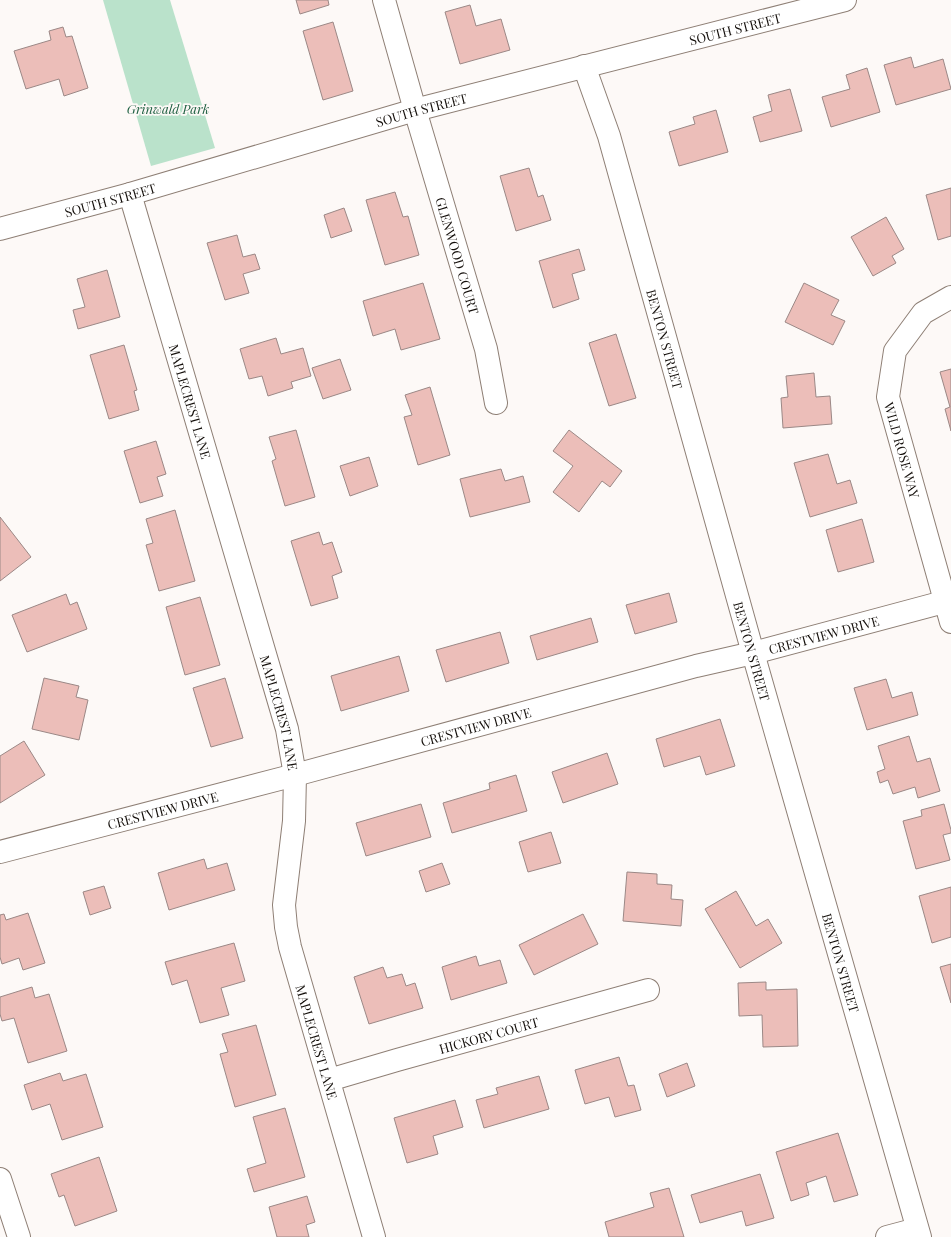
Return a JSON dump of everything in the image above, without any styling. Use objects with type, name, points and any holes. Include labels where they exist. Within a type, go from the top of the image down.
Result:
[{"type":"street","name":"GLENWOOD COURT","points":[[384,0],[486,349],[496,403]]},
{"type":"street","name":"SOUTH STREET","points":[[0,229],[130,194],[415,110],[845,0]]},
{"type":"street","name":"BENTON STREET","points":[[584,66],[609,136],[753,653],[918,1233]]},
{"type":"street","name":"MAPLECREST LANE","points":[[130,194],[287,729],[295,775],[294,821],[284,905],[286,927],[290,947],[374,1237]]},
{"type":"street","name":"WILD ROSE WAY","points":[[951,297],[923,313],[895,351],[888,397],[948,600],[951,622]]},
{"type":"street","name":"CRESTVIEW DRIVE","points":[[0,852],[295,775],[696,666],[753,653],[948,600]]},
{"type":"street","name":"HICKORY COURT","points":[[329,1080],[648,990]]},
{"type":"street","points":[[0,1179],[19,1237]]},
{"type":"street","points":[[887,1237],[918,1233]]},
{"type":"green space","name":"Grinwald Park","points":[[103,0],[170,0],[215,148],[151,166]]},
{"type":"building","points":[[296,0],[328,0],[329,5],[300,14]]},
{"type":"building","points":[[470,5],[476,26],[501,19],[510,50],[460,64],[445,12]]},
{"type":"building","points":[[333,22],[353,91],[323,100],[303,31]]},
{"type":"building","points":[[63,27],[66,37],[72,36],[88,88],[64,96],[59,79],[26,89],[14,51],[51,40],[49,31]]},
{"type":"building","points":[[911,57],[914,68],[943,59],[951,89],[896,105],[884,65]]},
{"type":"building","points":[[867,68],[880,112],[831,127],[822,97],[850,89],[846,75]]},
{"type":"building","points":[[790,89],[802,131],[760,142],[753,117],[772,111],[768,95]]},
{"type":"building","points":[[716,110],[728,152],[679,166],[669,132],[695,124],[693,117]]},
{"type":"building","points":[[529,168],[538,197],[543,195],[551,220],[516,231],[500,176]]},
{"type":"building","points":[[951,188],[951,236],[938,240],[926,195]]},
{"type":"building","points":[[395,192],[403,217],[408,216],[419,255],[385,265],[366,200]]},
{"type":"building","points":[[344,208],[352,231],[331,238],[324,215]]},
{"type":"building","points":[[886,217],[904,249],[892,256],[896,263],[873,276],[851,237]]},
{"type":"building","points":[[237,235],[243,257],[255,254],[260,269],[243,274],[249,293],[225,300],[207,243]]},
{"type":"building","points":[[579,249],[585,270],[572,274],[579,299],[553,308],[539,261]]},
{"type":"building","points":[[107,270],[120,317],[78,329],[73,310],[85,307],[77,279]]},
{"type":"building","points":[[423,283],[440,339],[401,350],[395,329],[373,336],[363,301]]},
{"type":"building","points":[[804,283],[839,300],[831,315],[845,321],[833,345],[785,322]]},
{"type":"building","points":[[616,334],[636,398],[609,406],[589,343]]},
{"type":"building","points":[[276,338],[281,354],[303,348],[311,376],[291,382],[293,388],[268,396],[262,376],[249,379],[240,349]]},
{"type":"building","points":[[124,345],[137,390],[134,391],[139,410],[109,419],[90,355]]},
{"type":"building","points":[[340,359],[351,390],[323,399],[312,368]]},
{"type":"building","points":[[951,369],[951,431],[945,409],[950,407],[940,372]]},
{"type":"building","points":[[814,373],[816,397],[830,396],[832,424],[783,428],[781,398],[788,397],[786,376]]},
{"type":"building","points":[[430,387],[450,455],[418,465],[404,417],[412,415],[405,395]]},
{"type":"building","points":[[296,430],[315,497],[285,506],[272,461],[276,459],[269,437]]},
{"type":"building","points":[[569,430],[622,471],[610,487],[602,481],[579,512],[553,492],[573,466],[553,451]]},
{"type":"building","points":[[156,441],[166,474],[157,477],[163,496],[140,503],[124,451]]},
{"type":"building","points":[[828,454],[837,484],[850,480],[857,503],[810,517],[794,463]]},
{"type":"building","points":[[369,457],[378,486],[350,496],[340,466]]},
{"type":"building","points":[[501,469],[505,481],[523,476],[530,502],[470,517],[460,479]]},
{"type":"building","points":[[175,510],[195,581],[159,591],[146,545],[153,543],[146,519]]},
{"type":"building","points":[[0,517],[31,557],[0,581]]},
{"type":"building","points":[[862,519],[874,562],[838,572],[826,530]]},
{"type":"building","points":[[319,532],[323,545],[332,542],[342,572],[332,576],[338,598],[311,606],[291,541]]},
{"type":"building","points":[[669,593],[677,622],[635,634],[626,605]]},
{"type":"building","points":[[66,594],[70,605],[77,602],[87,629],[27,652],[12,615]]},
{"type":"building","points":[[200,597],[220,665],[185,675],[166,607]]},
{"type":"building","points":[[591,618],[598,642],[537,660],[530,636]]},
{"type":"building","points":[[500,632],[509,663],[446,682],[436,650]]},
{"type":"building","points":[[399,656],[409,691],[341,711],[331,676]]},
{"type":"building","points":[[44,678],[79,686],[76,697],[88,700],[79,740],[32,729]]},
{"type":"building","points":[[225,678],[243,738],[211,747],[193,688]]},
{"type":"building","points":[[886,679],[892,698],[912,692],[918,715],[867,730],[854,688]]},
{"type":"building","points":[[720,719],[735,766],[706,775],[700,756],[664,767],[656,739]]},
{"type":"building","points":[[909,736],[917,762],[930,758],[940,791],[918,798],[915,787],[893,794],[888,780],[880,783],[877,772],[885,769],[878,746]]},
{"type":"building","points":[[24,741],[45,775],[0,803],[0,756]]},
{"type":"building","points":[[607,753],[618,784],[563,803],[552,772]]},
{"type":"building","points":[[516,775],[527,811],[452,833],[443,803],[490,789],[489,783]]},
{"type":"building","points":[[421,804],[431,837],[366,856],[356,823]]},
{"type":"building","points":[[944,804],[951,833],[943,835],[950,860],[916,869],[903,821],[922,816],[921,810]]},
{"type":"building","points":[[551,832],[561,863],[528,872],[519,842]]},
{"type":"building","points":[[204,859],[207,869],[227,863],[235,890],[169,910],[158,873]]},
{"type":"building","points":[[442,863],[450,884],[426,892],[419,871]]},
{"type":"building","points":[[627,872],[657,874],[657,884],[672,885],[671,899],[683,900],[681,926],[623,921]]},
{"type":"building","points":[[104,886],[111,908],[90,915],[83,892]]},
{"type":"building","points":[[951,887],[951,937],[932,943],[919,896]]},
{"type":"building","points":[[736,891],[756,926],[768,919],[782,943],[740,968],[705,909]]},
{"type":"building","points":[[28,913],[45,963],[23,970],[19,958],[2,964],[0,957],[0,915],[4,914],[6,920]]},
{"type":"building","points":[[583,914],[598,944],[534,975],[519,945]]},
{"type":"building","points":[[234,943],[245,981],[221,988],[229,1015],[200,1023],[187,980],[172,985],[165,962]]},
{"type":"building","points":[[476,956],[479,966],[500,960],[507,983],[451,1000],[442,967]]},
{"type":"building","points":[[951,964],[951,1003],[940,967]]},
{"type":"building","points":[[383,967],[387,978],[402,974],[406,986],[415,983],[423,1008],[369,1024],[354,977]]},
{"type":"building","points":[[766,982],[766,990],[797,989],[798,1046],[763,1047],[762,1015],[739,1016],[738,983]]},
{"type":"building","points":[[32,987],[35,998],[49,994],[67,1051],[28,1063],[14,1018],[2,1021],[0,1014],[0,997]]},
{"type":"building","points":[[256,1025],[276,1095],[235,1107],[220,1054],[228,1052],[222,1034]]},
{"type":"building","points":[[619,1057],[628,1086],[634,1085],[641,1110],[615,1117],[609,1097],[585,1104],[575,1070]]},
{"type":"building","points":[[687,1063],[695,1086],[667,1097],[659,1074]]},
{"type":"building","points":[[60,1073],[63,1081],[86,1074],[103,1127],[62,1140],[50,1104],[32,1110],[24,1085]]},
{"type":"building","points":[[539,1076],[549,1109],[484,1128],[476,1100],[498,1094],[496,1088]]},
{"type":"building","points":[[455,1100],[463,1127],[433,1136],[438,1154],[407,1163],[394,1118]]},
{"type":"building","points":[[285,1108],[305,1177],[254,1192],[247,1169],[266,1163],[253,1117]]},
{"type":"building","points":[[838,1133],[858,1195],[834,1202],[826,1176],[806,1183],[809,1195],[791,1201],[776,1152]]},
{"type":"building","points":[[99,1157],[117,1211],[75,1226],[64,1195],[59,1197],[51,1174]]},
{"type":"building","points":[[760,1174],[774,1218],[746,1226],[742,1211],[700,1223],[691,1195]]},
{"type":"building","points":[[669,1188],[684,1237],[609,1237],[605,1222],[654,1207],[650,1193]]},
{"type":"building","points":[[307,1196],[315,1222],[306,1225],[309,1237],[277,1237],[269,1207]]}]
